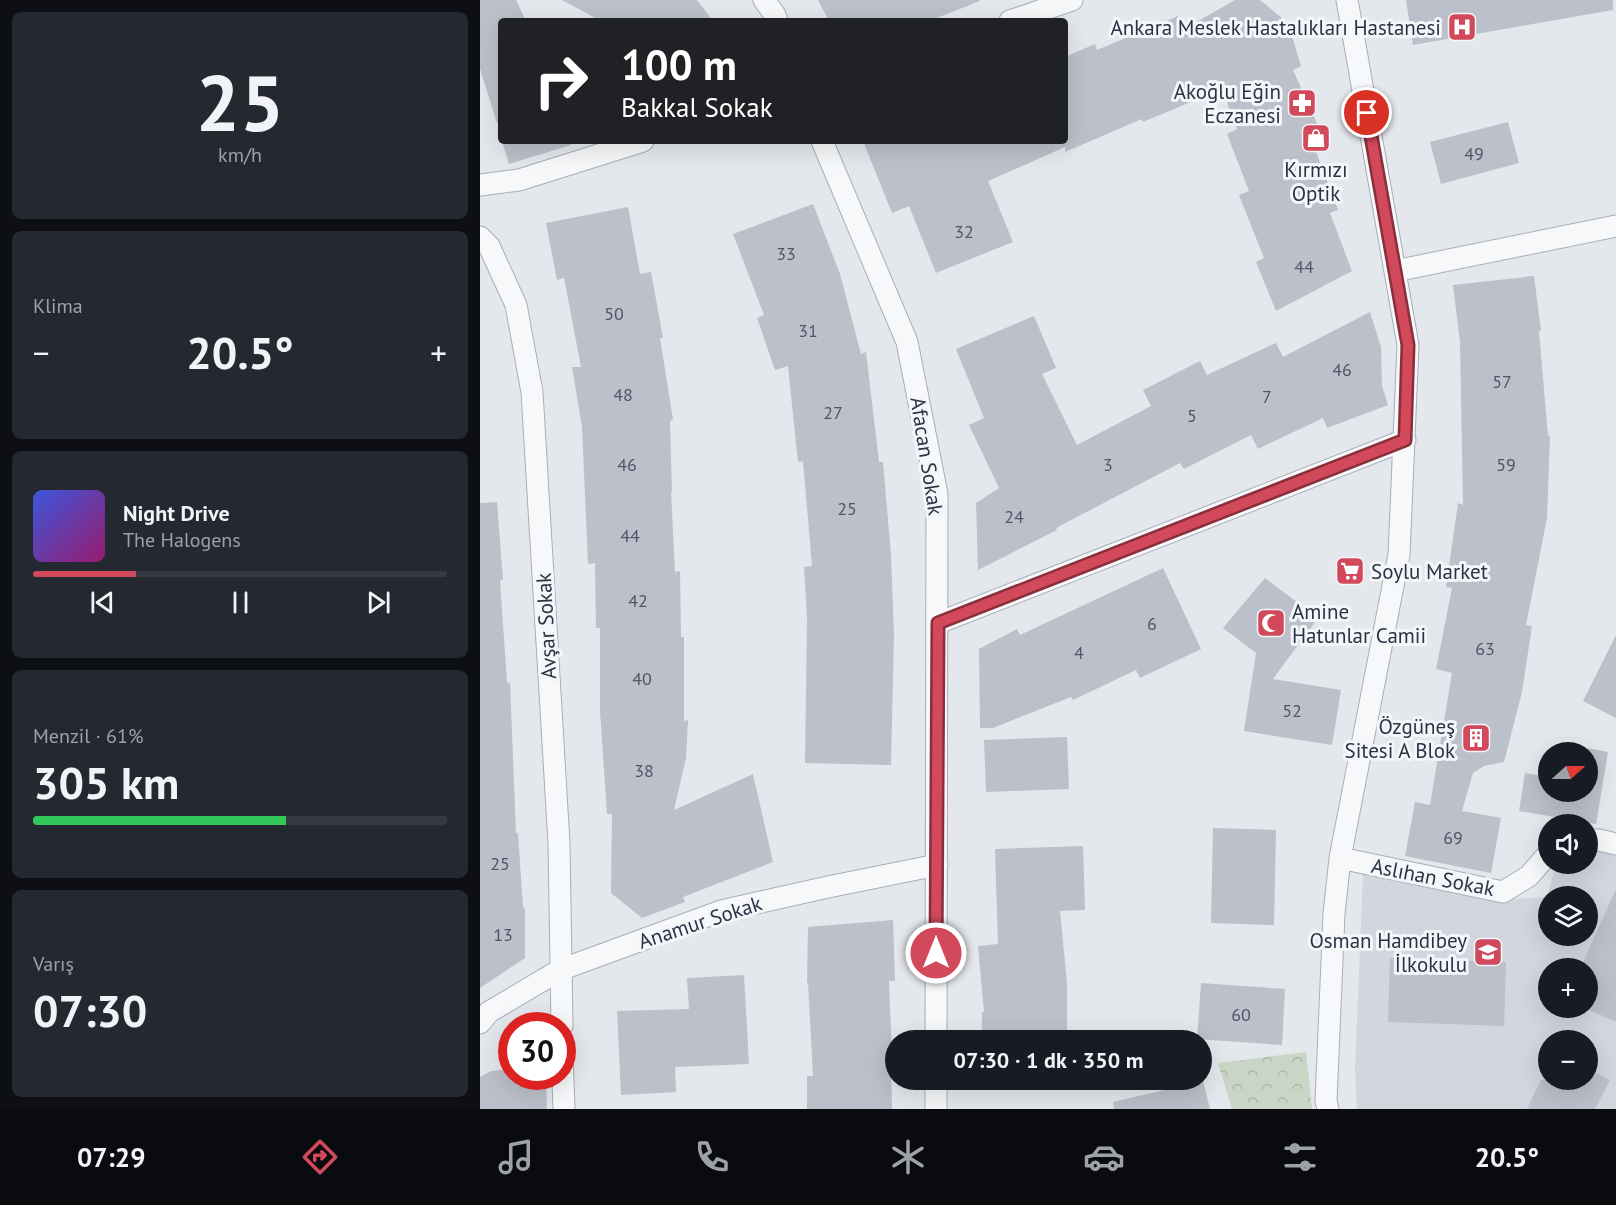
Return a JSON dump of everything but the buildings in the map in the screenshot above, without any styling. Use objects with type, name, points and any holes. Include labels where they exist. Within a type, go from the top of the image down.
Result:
[{"type":"street","points":[[764,0],[776,18]]},
{"type":"street","points":[[1019,18],[1072,0]]},
{"type":"street","points":[[1328,1109],[1326,1101],[1334,914],[1340,858],[1399,555],[1408,345],[1347,0]]},
{"type":"street","points":[[480,184],[519,180],[633,144]]},
{"type":"street","name":"Afacan Sokak","points":[[823,144],[907,342],[937,494],[936,1030]]},
{"type":"street","points":[[1395,271],[1616,226]]},
{"type":"street","name":"Avşar Sokak","points":[[480,237],[489,246],[516,305],[532,392],[559,843],[562,1012]]},
{"type":"street","points":[[938,623],[1405,440]]},
{"type":"street","points":[[1598,840],[1616,844]]},
{"type":"street","name":"Aslıhan Sokak","points":[[1340,858],[1503,892],[1529,876],[1538,866]]},
{"type":"street","name":"Anamur Sokak","points":[[480,1023],[489,1012],[560,970],[721,911],[937,865]]},
{"type":"street","points":[[563,1090],[564,1109]]},
{"type":"street","points":[[936,1090],[936,1109]]},
{"type":"shaded area","name":"Osman Hamdibey İlkokulu","points":[[1598,848],[1616,850],[1616,1109],[1357,1109],[1355,1069],[1363,874],[1516,899],[1538,898],[1538,946],[1598,946],[1598,886],[1550,886],[1553,874],[1598,874]]},
{"type":"green space","points":[[1306,1052],[1312,1109],[1232,1109],[1218,1063]]},
{"type":"place","name":"Ankara Meslek Hastalıkları Hastanesi","points":[[1462,27]]},
{"type":"place","name":"Akoğlu Eğin Eczanesi","points":[[1302,103]]},
{"type":"place","name":"Kırmızı Optik","points":[[1316,138]]},
{"type":"place","name":"Soylu Market","points":[[1350,571]]},
{"type":"place","name":"Amine Hatunlar Camii","points":[[1271,623]]},
{"type":"place","name":"Özgüneş Sitesi A Blok","points":[[1476,738]]},
{"type":"place","name":"Osman Hamdibey İlkokulu","points":[[1488,952]]},
{"type":"route","points":[[936,953],[938,623],[1405,440],[1408,345],[1367,113]]}]
